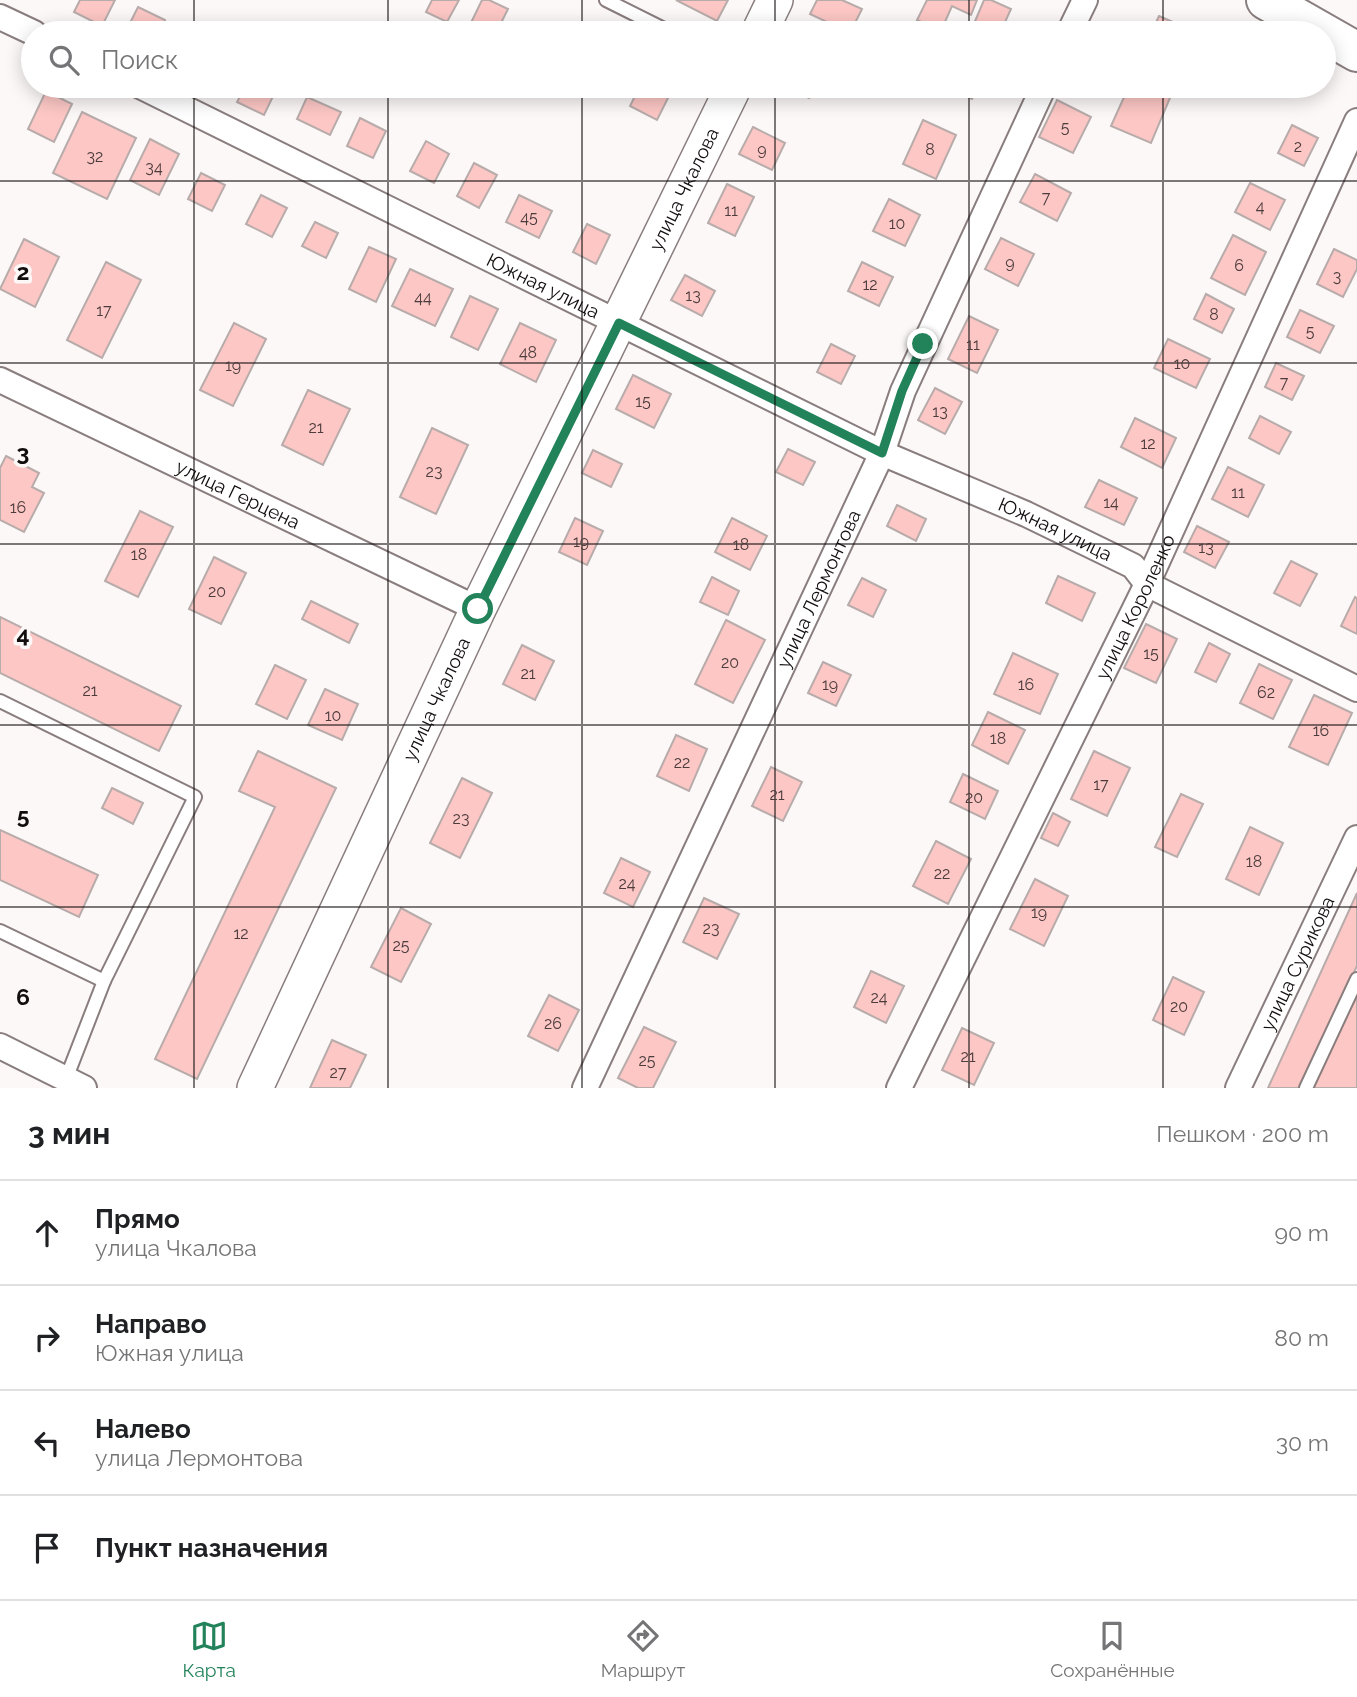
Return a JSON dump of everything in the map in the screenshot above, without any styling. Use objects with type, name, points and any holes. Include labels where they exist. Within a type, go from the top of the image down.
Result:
[{"type":"highway","points":[[1266,0],[1303,21]]},
{"type":"highway","points":[[1336,40],[1357,52]]},
{"type":"street","points":[[765,21],[775,0]]},
{"type":"street","points":[[1075,21],[1085,0]]},
{"type":"street","points":[[0,17],[21,27]]},
{"type":"street","name":"Южная улица","points":[[164,98],[882,453],[1026,514],[1133,566],[1147,584],[1357,689]]},
{"type":"street","name":"улица Чкалова","points":[[255,1088],[478,609],[728,98]]},
{"type":"street","name":"улица Лермонтова","points":[[585,1088],[882,453],[902,391],[1038,98]]},
{"type":"street","name":"улица Короленко","points":[[899,1088],[1147,584],[1357,121]]},
{"type":"street","name":"улица Герцена","points":[[0,380],[478,609]]},
{"type":"street","name":"улица Сурикова","points":[[1238,1088],[1357,838]]},
{"type":"street","points":[[0,1046],[75,1084]]},
{"type":"lane","points":[[606,0],[649,21]]},
{"type":"lane","points":[[0,701],[195,797],[104,981],[75,1084]]},
{"type":"lane","points":[[0,931],[104,981]]},
{"type":"lane","points":[[1306,1088],[1357,979]]},
{"type":"building","points":[[80,0],[115,0],[104,21],[92,21],[74,12]]},
{"type":"building","points":[[432,0],[459,0],[448,21],[426,12]]},
{"type":"building","points":[[482,0],[489,0],[508,9],[502,21],[472,21]]},
{"type":"building","points":[[676,0],[728,0],[717,21]]},
{"type":"building","points":[[817,0],[842,0],[862,9],[856,21],[825,21],[810,14]]},
{"type":"building","points":[[927,0],[977,0],[971,15],[952,6],[945,21],[917,20]]},
{"type":"building","points":[[984,0],[991,0],[1011,9],[1006,21],[975,21]]},
{"type":"building","points":[[138,7],[165,20],[165,21],[131,21]]},
{"type":"building","points":[[1159,16],[1170,21],[1157,21]]},
{"type":"building","points":[[43,98],[60,98],[72,104],[54,142],[28,129]]},
{"type":"building","points":[[239,98],[272,98],[264,115],[237,102]]},
{"type":"building","points":[[307,98],[341,112],[330,135],[297,119]]},
{"type":"building","points":[[634,98],[668,98],[657,120],[630,106]]},
{"type":"building","points":[[1124,98],[1170,98],[1151,143],[1111,126]]},
{"type":"building","points":[[1057,100],[1091,117],[1073,153],[1039,137]]},
{"type":"building","points":[[82,112],[136,138],[107,199],[53,173]]},
{"type":"building","points":[[360,118],[386,131],[373,158],[347,146]]},
{"type":"building","points":[[923,120],[956,135],[936,179],[903,164]]},
{"type":"building","points":[[1292,125],[1318,138],[1304,166],[1278,153]]},
{"type":"building","points":[[753,127],[785,143],[772,170],[739,154]]},
{"type":"building","points":[[150,139],[179,154],[159,195],[130,180]]},
{"type":"building","points":[[426,141],[449,154],[434,183],[410,171]]},
{"type":"building","points":[[474,163],[497,175],[479,208],[457,196]]},
{"type":"building","points":[[201,173],[225,185],[212,211],[188,199]]},
{"type":"building","points":[[1035,174],[1071,193],[1057,221],[1020,202]]},
{"type":"building","points":[[1250,183],[1285,200],[1270,230],[1235,212]]},
{"type":"building","points":[[727,184],[754,197],[735,236],[708,223]]},
{"type":"building","points":[[261,195],[287,208],[272,237],[246,224]]},
{"type":"building","points":[[519,195],[552,211],[539,238],[506,222]]},
{"type":"building","points":[[889,199],[920,215],[905,246],[873,231]]},
{"type":"building","points":[[315,222],[338,233],[326,258],[302,246]]},
{"type":"building","points":[[587,224],[610,235],[596,264],[573,252]]},
{"type":"building","points":[[1233,235],[1266,252],[1245,295],[1211,278]]},
{"type":"building","points":[[1001,238],[1034,254],[1018,286],[985,269]]},
{"type":"building","points":[[24,239],[59,257],[35,307],[0,289]]},
{"type":"building","points":[[369,247],[396,259],[376,302],[349,289]]},
{"type":"building","points":[[1334,249],[1357,260],[1357,269],[1343,297],[1317,284]]},
{"type":"building","points":[[106,262],[141,280],[102,358],[67,340]]},
{"type":"building","points":[[862,262],[893,277],[879,306],[848,291]]},
{"type":"building","points":[[410,269],[453,289],[435,326],[392,306]]},
{"type":"building","points":[[685,275],[715,291],[702,316],[671,300]]},
{"type":"building","points":[[1206,294],[1234,309],[1222,333],[1194,319]]},
{"type":"building","points":[[470,296],[498,309],[478,350],[451,337]]},
{"type":"building","points":[[1300,310],[1334,326],[1320,353],[1287,337]]},
{"type":"building","points":[[969,316],[998,330],[977,373],[948,359]]},
{"type":"building","points":[[234,323],[266,339],[233,406],[200,390]]},
{"type":"building","points":[[520,323],[556,340],[536,382],[500,364]]},
{"type":"building","points":[[1168,339],[1210,359],[1196,388],[1154,368]]},
{"type":"building","points":[[831,344],[855,356],[841,384],[817,372]]},
{"type":"building","points":[[1276,363],[1304,376],[1292,400],[1265,387]]},
{"type":"building","points":[[633,375],[671,394],[654,428],[616,409]]},
{"type":"building","points":[[935,388],[962,402],[945,434],[918,420]]},
{"type":"building","points":[[308,390],[350,409],[323,465],[282,445]]},
{"type":"building","points":[[1260,416],[1291,432],[1279,454],[1249,438]]},
{"type":"building","points":[[1135,418],[1176,438],[1162,468],[1121,447]]},
{"type":"building","points":[[432,428],[468,445],[436,514],[400,497]]},
{"type":"building","points":[[788,449],[815,462],[803,485],[776,472]]},
{"type":"building","points":[[593,450],[622,464],[611,487],[582,473]]},
{"type":"building","points":[[6,456],[39,473],[32,487],[44,493],[24,532],[0,520],[0,468]]},
{"type":"building","points":[[1228,467],[1264,485],[1248,517],[1212,499]]},
{"type":"building","points":[[1099,480],[1137,498],[1124,525],[1085,507]]},
{"type":"building","points":[[897,505],[926,519],[916,541],[887,526]]},
{"type":"building","points":[[140,511],[173,527],[138,597],[105,581]]},
{"type":"building","points":[[575,518],[603,531],[587,565],[559,552]]},
{"type":"building","points":[[732,518],[767,536],[750,570],[715,552]]},
{"type":"building","points":[[1197,526],[1229,542],[1215,568],[1184,552]]},
{"type":"building","points":[[214,557],[246,573],[221,624],[189,609]]},
{"type":"building","points":[[1291,561],[1317,574],[1300,606],[1274,593]]},
{"type":"building","points":[[1058,576],[1095,593],[1082,621],[1046,603]]},
{"type":"building","points":[[712,577],[739,591],[728,615],[700,602]]},
{"type":"building","points":[[862,578],[886,590],[873,617],[848,605]]},
{"type":"building","points":[[1355,597],[1357,598],[1357,634],[1341,626]]},
{"type":"building","points":[[311,601],[358,624],[349,643],[302,619]]},
{"type":"building","points":[[0,617],[181,706],[159,751],[0,673]]},
{"type":"building","points":[[726,620],[765,640],[733,703],[695,684]]},
{"type":"building","points":[[1146,624],[1177,639],[1156,683],[1124,668]]},
{"type":"building","points":[[1209,643],[1230,654],[1216,682],[1195,672]]},
{"type":"building","points":[[522,645],[554,661],[535,700],[503,684]]},
{"type":"building","points":[[1013,653],[1058,674],[1040,714],[994,694]]},
{"type":"building","points":[[823,662],[851,675],[836,706],[808,693]]},
{"type":"building","points":[[1259,664],[1292,680],[1273,719],[1240,703]]},
{"type":"building","points":[[275,665],[306,680],[287,719],[256,704]]},
{"type":"building","points":[[325,689],[358,704],[342,740],[308,725]]},
{"type":"building","points":[[1314,695],[1352,713],[1328,765],[1289,747]]},
{"type":"building","points":[[988,712],[1025,730],[1008,764],[972,745]]},
{"type":"building","points":[[676,735],[707,749],[689,791],[657,776]]},
{"type":"building","points":[[258,751],[336,788],[197,1079],[155,1059],[275,807],[239,791]]},
{"type":"building","points":[[1094,751],[1130,768],[1107,816],[1071,799]]},
{"type":"building","points":[[771,767],[802,782],[783,821],[752,806]]},
{"type":"building","points":[[963,774],[998,791],[985,819],[950,802]]},
{"type":"building","points":[[462,778],[492,793],[460,858],[430,843]]},
{"type":"building","points":[[112,788],[143,803],[133,824],[102,808]]},
{"type":"building","points":[[1181,794],[1203,804],[1177,857],[1155,847]]},
{"type":"building","points":[[1053,813],[1070,822],[1058,846],[1041,838]]},
{"type":"building","points":[[1250,827],[1283,843],[1259,895],[1226,879]]},
{"type":"building","points":[[0,830],[98,875],[79,917],[0,880]]},
{"type":"building","points":[[936,841],[971,859],[948,904],[913,886]]},
{"type":"building","points":[[621,858],[650,872],[633,907],[604,893]]},
{"type":"building","points":[[1035,879],[1068,896],[1044,946],[1010,929]]},
{"type":"building","points":[[1357,893],[1357,966],[1300,1088],[1268,1088]]},
{"type":"building","points":[[704,898],[739,914],[717,959],[683,942]]},
{"type":"building","points":[[401,908],[431,924],[401,982],[371,967]]},
{"type":"building","points":[[871,971],[904,986],[886,1023],[854,1007]]},
{"type":"building","points":[[1173,977],[1204,992],[1184,1035],[1153,1020]]},
{"type":"building","points":[[1357,991],[1357,1088],[1313,1088]]},
{"type":"building","points":[[549,995],[579,1010],[558,1051],[528,1036]]},
{"type":"building","points":[[644,1027],[676,1042],[653,1088],[638,1088],[618,1078]]},
{"type":"building","points":[[962,1028],[994,1043],[974,1085],[942,1070]]},
{"type":"building","points":[[332,1040],[366,1055],[350,1088],[310,1088]]},
{"type":"route","points":[[478,609],[619,323],[882,453],[902,391],[923,344]]}]
